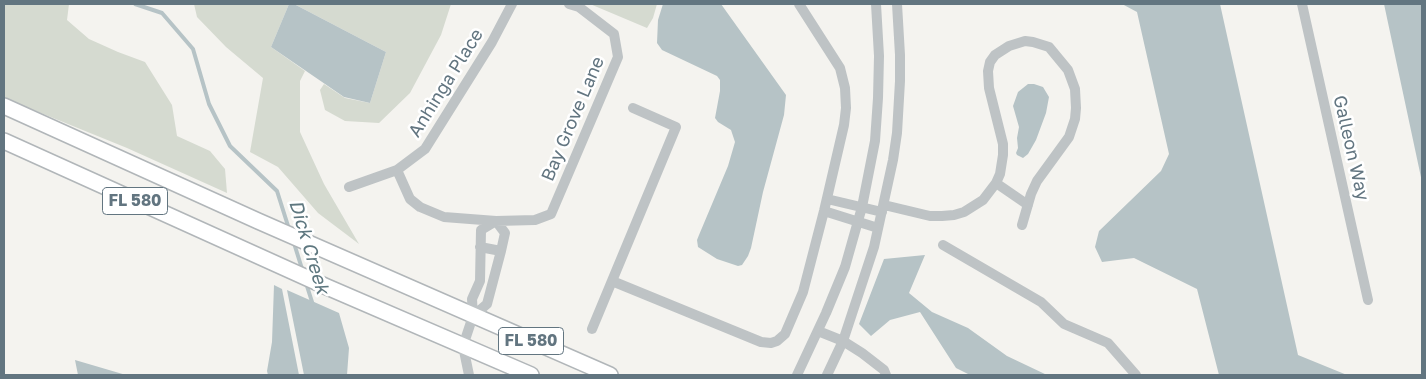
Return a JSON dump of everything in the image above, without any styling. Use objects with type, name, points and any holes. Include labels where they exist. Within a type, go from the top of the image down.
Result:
[{"type":"main road","name":"FL 580","points":[[4,106],[258,221],[610,375]]},
{"type":"main road","name":"FL 580","points":[[4,141],[327,287],[531,375]]},
{"type":"street","name":"Anhinga Place","points":[[349,187],[397,170],[425,149],[492,42],[512,4]]},
{"type":"street","name":"Bay Grove Lane","points":[[496,221],[535,220],[550,214],[618,57],[614,34],[579,7],[569,4]]},
{"type":"street","points":[[612,281],[760,342],[771,343],[777,341],[785,334],[803,292],[844,125],[845,88],[840,68],[799,4]]},
{"type":"street","points":[[798,375],[844,267],[859,222],[875,141],[879,56],[876,4]]},
{"type":"street","points":[[827,375],[843,341],[874,247],[894,160],[899,106],[900,55],[897,4]]},
{"type":"street","name":"Galleon Way","points":[[1302,4],[1368,300]]},
{"type":"street","points":[[827,199],[862,207],[883,208],[930,216],[954,215],[978,204],[996,183],[1003,155],[1003,144],[989,88],[988,71],[990,62],[995,55],[1008,46],[1025,41],[1041,44],[1055,53],[1068,70],[1075,89],[1076,108],[1075,119],[1069,136],[1041,175],[1022,225]]},
{"type":"street","points":[[592,329],[676,127],[633,108]]},
{"type":"street","points":[[397,170],[410,198],[420,207],[444,217],[496,221],[505,233],[487,304],[473,316]]},
{"type":"street","points":[[996,183],[1028,205]]},
{"type":"street","points":[[824,211],[878,228]]},
{"type":"street","points":[[469,375],[463,346],[473,316],[472,300],[480,281],[481,230],[496,221]]},
{"type":"street","points":[[943,245],[1040,302],[1064,324],[1108,343],[1136,375]]},
{"type":"street","points":[[480,247],[500,251]]},
{"type":"street","points":[[818,330],[862,352],[884,370],[886,375]]},
{"type":"shaded area","points":[[4,4],[69,4],[67,20],[89,39],[145,62],[172,105],[177,136],[210,151],[225,169],[227,193],[127,148],[4,98]]},
{"type":"shaded area","points":[[194,4],[289,4],[271,47],[305,71],[300,81],[300,132],[324,184],[359,244],[318,213],[278,167],[250,152],[263,78],[226,47],[197,17]]},
{"type":"shaded area","points":[[289,4],[294,4],[386,52],[370,103],[344,97],[271,47]]},
{"type":"shaded area","points":[[294,4],[451,4],[441,35],[410,93],[379,123],[345,121],[325,110],[320,90],[324,84],[345,98],[370,103],[386,52]]},
{"type":"shaded area","points":[[590,4],[657,4],[653,18],[647,28]]},
{"type":"shaded area","points":[[663,4],[721,4],[786,95],[784,115],[763,192],[751,248],[742,265],[738,266],[717,259],[698,247],[697,240],[728,166],[735,142],[731,130],[715,118],[720,91],[720,80],[717,76],[662,50],[657,43],[658,20]]},
{"type":"shaded area","points":[[1122,4],[1220,4],[1298,355],[1347,375],[1219,375],[1197,289],[1134,258],[1102,262],[1095,247],[1099,231],[1161,171],[1169,154],[1137,12]]},
{"type":"shaded area","points":[[1384,4],[1422,4],[1422,182]]},
{"type":"shaded area","points":[[1028,84],[1043,87],[1049,97],[1046,113],[1036,140],[1028,154],[1023,158],[1016,153],[1019,127],[1013,106],[1018,92]]},
{"type":"shaded area","points":[[925,255],[909,293],[932,312],[968,328],[1007,356],[1047,375],[970,375],[956,368],[920,312],[890,320],[871,336],[859,324],[884,259]]},
{"type":"shaded area","points":[[274,285],[282,289],[299,375],[268,375],[272,342]]},
{"type":"shaded area","points":[[287,290],[339,313],[349,348],[347,375],[304,375]]},
{"type":"shaded area","points":[[75,360],[126,375],[78,375]]},
{"type":"waterway","name":"Dick Creek","points":[[135,4],[162,13],[193,49],[209,104],[230,146],[277,191],[289,229]]},
{"type":"waterway","name":"Dick Creek","points":[[293,240],[303,272]]},
{"type":"waterway","name":"Dick Creek","points":[[306,283],[313,305]]}]
